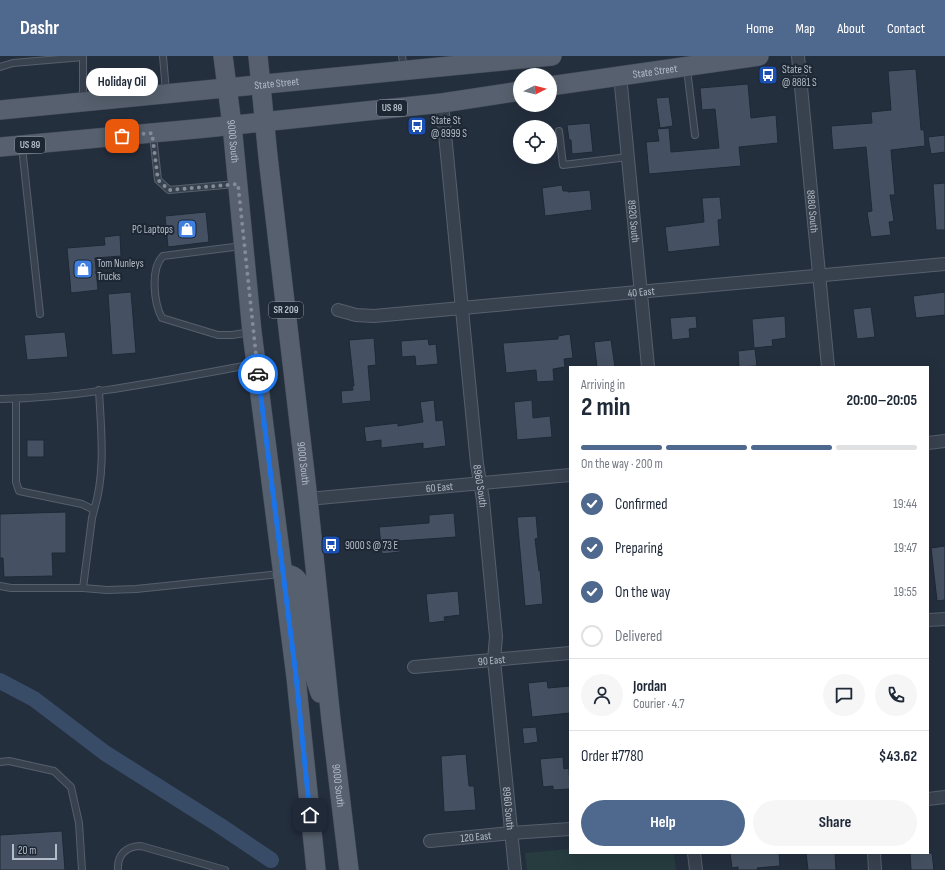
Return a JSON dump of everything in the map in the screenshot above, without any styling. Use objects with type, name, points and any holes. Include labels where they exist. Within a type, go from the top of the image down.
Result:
[{"type":"main road","name":"9000 South","points":[[223,56],[232,125],[252,332],[296,676],[316,870]]},
{"type":"main road","name":"9000 South","points":[[258,56],[262,85],[264,121],[308,499],[330,720],[349,870]]},
{"type":"main road","name":"State Street","points":[[0,110],[227,87],[262,85],[403,64],[552,56]]},
{"type":"main road","name":"State Street","points":[[557,85],[759,56]]},
{"type":"main road","name":"US 89","points":[[0,147],[232,125],[442,102],[513,91]]},
{"type":"main road","points":[[282,574],[292,575],[299,581],[300,584],[309,659],[330,720]]},
{"type":"street","name":"8880 South","points":[[798,56],[828,366]]},
{"type":"street","name":"8920 South","points":[[620,75],[648,366]]},
{"type":"street","name":"8960 South","points":[[442,102],[480,483],[483,500],[496,637],[494,660],[515,870]]},
{"type":"street","name":"40 East","points":[[338,310],[356,315],[374,316],[945,264]]},
{"type":"street","points":[[929,443],[945,441]]},
{"type":"street","name":"60 East","points":[[308,499],[569,475]]},
{"type":"street","points":[[929,620],[945,619]]},
{"type":"street","name":"90 East","points":[[414,667],[569,653]]},
{"type":"street","points":[[929,799],[945,797]]},
{"type":"street","name":"120 East","points":[[430,842],[512,833],[569,829]]},
{"type":"street","points":[[694,854],[696,870]]},
{"type":"street","points":[[874,854],[876,870]]},
{"type":"lane","points":[[163,56],[166,93]]},
{"type":"lane","points":[[0,67],[13,63],[83,57],[83,101]]},
{"type":"lane","points":[[687,66],[694,134]]},
{"type":"lane","points":[[559,131],[563,165],[628,157]]},
{"type":"lane","points":[[152,133],[158,180],[169,190],[238,184]]},
{"type":"lane","points":[[22,145],[40,314]]},
{"type":"lane","points":[[244,246],[163,256],[159,260],[156,268],[155,290],[158,310],[162,318],[218,335],[232,335],[252,332]]},
{"type":"lane","points":[[0,399],[16,399],[99,390],[256,364]]},
{"type":"lane","points":[[83,588],[92,518],[101,480],[99,390]]},
{"type":"lane","points":[[16,399],[16,482],[19,491],[82,504],[94,510]]},
{"type":"lane","points":[[0,586],[11,588],[83,588],[107,590],[136,589],[282,574]]},
{"type":"lane","points":[[0,762],[9,761],[54,771],[71,787],[79,823],[82,870]]},
{"type":"lane","points":[[118,870],[119,859],[122,854],[130,848],[136,846],[141,846],[225,870]]},
{"type":"green space","points":[[569,849],[569,854],[674,854],[676,870],[527,870],[525,853]]},
{"type":"building","points":[[916,69],[921,130],[924,130],[925,146],[891,150],[895,195],[890,195],[894,221],[889,222],[891,235],[871,237],[867,212],[872,211],[866,147],[833,150],[831,126],[872,123],[871,112],[891,110],[888,71]]},
{"type":"building","points":[[748,84],[751,118],[776,115],[778,143],[739,147],[741,166],[649,174],[646,142],[659,141],[657,129],[669,128],[671,152],[719,148],[715,109],[702,110],[700,88]]},
{"type":"building","points":[[669,97],[673,126],[660,128],[656,98]]},
{"type":"building","points":[[590,123],[593,152],[572,154],[571,140],[569,140],[567,125]]},
{"type":"building","points":[[945,135],[945,152],[931,154],[928,137]]},
{"type":"building","points":[[945,183],[945,230],[936,230],[933,184]]},
{"type":"building","points":[[562,185],[563,191],[568,192],[590,190],[592,210],[545,216],[542,188]]},
{"type":"building","points":[[720,197],[722,219],[718,220],[720,246],[668,252],[665,227],[704,222],[702,198]]},
{"type":"building","name":"PC Laptops","points":[[206,212],[209,242],[168,247],[165,216]]},
{"type":"building","name":"Tom Nunleys Trucks","points":[[120,235],[121,256],[95,258],[98,290],[71,293],[67,248],[105,245],[104,237]]},
{"type":"building","points":[[131,292],[136,353],[112,355],[108,294]]},
{"type":"building","points":[[945,292],[945,315],[916,318],[913,296]]},
{"type":"building","points":[[871,307],[875,337],[857,339],[853,309]]},
{"type":"building","points":[[696,316],[697,328],[689,329],[690,338],[672,340],[670,318]]},
{"type":"building","points":[[785,316],[786,338],[772,340],[773,346],[754,348],[752,319]]},
{"type":"building","points":[[65,332],[68,357],[27,360],[24,335]]},
{"type":"building","points":[[570,334],[573,358],[564,359],[565,367],[553,369],[554,381],[537,382],[536,370],[506,373],[503,343],[558,339],[558,336]]},
{"type":"building","points":[[374,338],[376,365],[368,366],[371,401],[342,404],[341,391],[353,390],[352,386],[354,386],[349,340]]},
{"type":"building","points":[[428,339],[429,345],[436,344],[438,364],[416,366],[415,356],[402,357],[401,341]]},
{"type":"building","points":[[611,340],[615,366],[597,366],[594,342]]},
{"type":"building","points":[[755,349],[757,366],[739,366],[738,351]]},
{"type":"building","points":[[434,400],[436,421],[443,420],[446,446],[423,449],[423,443],[381,448],[381,440],[366,442],[364,427],[398,423],[398,426],[423,422],[420,402]]},
{"type":"building","points":[[532,400],[533,418],[550,416],[552,437],[517,440],[514,402]]},
{"type":"building","points":[[27,440],[44,440],[44,457],[27,457]]},
{"type":"building","points":[[66,512],[66,553],[52,553],[53,576],[4,577],[3,558],[0,558],[0,514]]},
{"type":"building","points":[[454,513],[456,537],[399,541],[400,552],[382,554],[379,527],[429,523],[429,515]]},
{"type":"building","points":[[536,516],[538,538],[535,539],[543,604],[525,606],[517,517]]},
{"type":"building","points":[[945,546],[945,600],[937,601],[931,548]]},
{"type":"building","points":[[458,591],[460,615],[444,617],[445,621],[429,623],[426,594]]},
{"type":"building","points":[[547,681],[548,688],[569,686],[569,713],[532,717],[528,683]]},
{"type":"building","points":[[536,727],[538,742],[524,744],[522,728]]},
{"type":"building","points":[[466,754],[469,786],[474,786],[476,810],[444,812],[441,756]]},
{"type":"building","points":[[563,757],[564,769],[569,768],[569,789],[553,790],[553,786],[543,787],[540,759]]},
{"type":"building","points":[[62,831],[65,870],[0,870],[0,835]]},
{"type":"building","points":[[932,853],[934,870],[911,870],[910,854]]},
{"type":"building","points":[[730,854],[779,854],[780,866],[757,868],[758,870],[738,870],[738,867],[732,868]]},
{"type":"building","points":[[806,854],[835,854],[836,870],[808,870]]},
{"type":"waterway","points":[[0,681],[34,699],[105,753],[219,825],[271,860]]},
{"type":"way so far","points":[[122,136],[152,133],[158,180],[169,190],[238,184],[252,332],[258,374]]},
{"type":"place","name":"State St @ 8881 S","points":[[768,75]]},
{"type":"place","name":"State St @ 8999 S","points":[[417,126]]},
{"type":"place","name":"Holiday Oil","points":[[122,136]]},
{"type":"place","name":"PC Laptops","points":[[187,229]]},
{"type":"place","name":"Tom Nunleys Trucks","points":[[83,269]]},
{"type":"place","name":"9000 S @ 73 E","points":[[331,545]]},
{"type":"route","points":[[258,374],[296,676],[310,815]]}]
